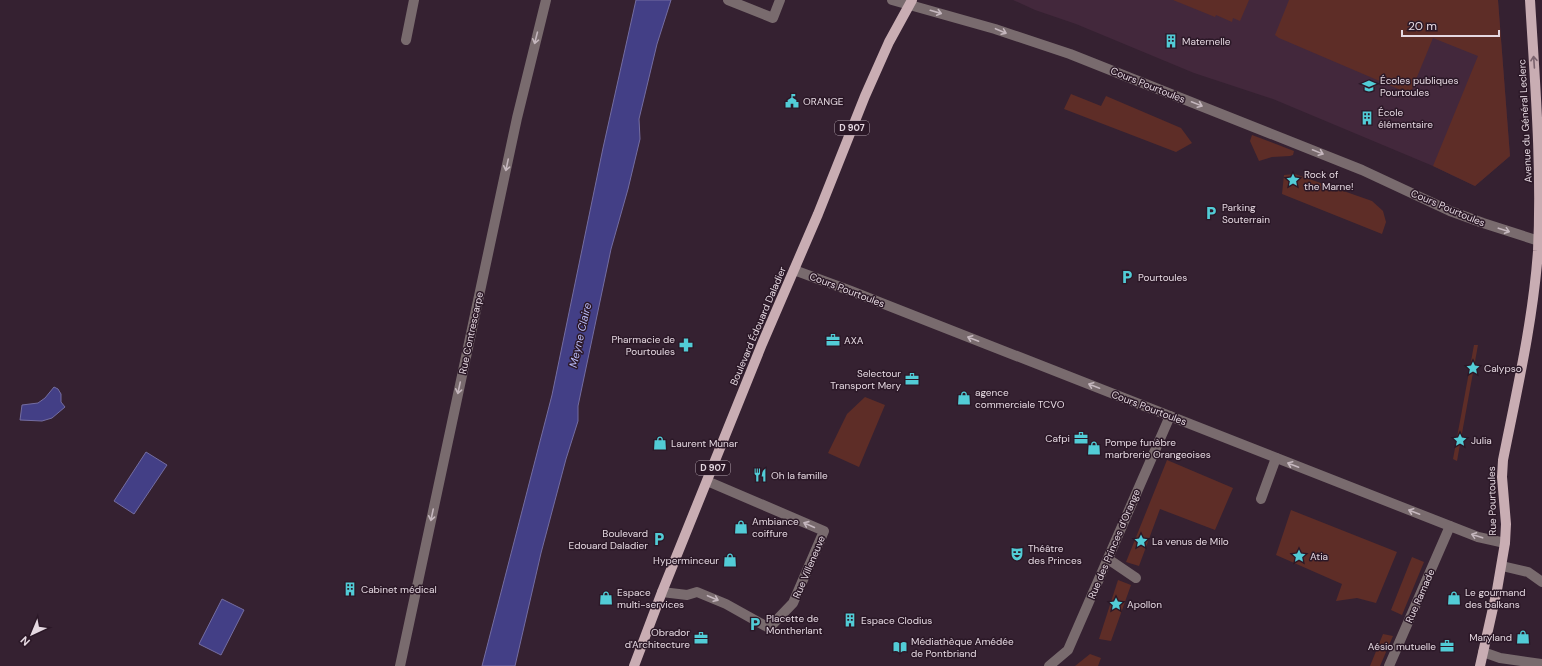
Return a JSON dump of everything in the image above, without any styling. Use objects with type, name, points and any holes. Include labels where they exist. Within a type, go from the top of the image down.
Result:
[{"type":"main road","name":"Avenue du Général Leclerc","points":[[1530,0],[1541,187],[1539,241]]},
{"type":"main road","name":"Boulevard Édouard Daladier","points":[[634,666],[662,592],[762,344],[865,96],[889,42],[911,2]]},
{"type":"main road","name":"Rue Pourtoules","points":[[1480,666],[1502,566],[1506,524],[1502,477],[1503,460],[1530,320],[1540,252],[1539,241]]},
{"type":"street","points":[[406,40],[414,0]]},
{"type":"street","name":"Rue Contrescarpe","points":[[400,666],[517,118],[546,0]]},
{"type":"street","points":[[728,0],[773,18],[780,0]]},
{"type":"street","points":[[892,0],[911,2]]},
{"type":"street","name":"Cours Pourtoules","points":[[911,2],[1070,54],[1362,170],[1450,210],[1483,223],[1539,241]]},
{"type":"street","name":"Cours Pourtoules","points":[[794,270],[1478,537],[1505,543]]},
{"type":"street","name":"Rue des Princes d'Orange","points":[[1049,666],[1068,650],[1170,416]]},
{"type":"street","points":[[1261,499],[1276,458]]},
{"type":"street","name":"Rue Villeneuve","points":[[662,592],[687,595],[697,592],[726,604],[769,628],[793,603],[824,531],[707,481]]},
{"type":"street","name":"Rue Ramade","points":[[1390,666],[1450,526]]},
{"type":"street","points":[[1108,559],[1136,578]]},
{"type":"street","points":[[1502,566],[1528,572],[1542,582]]},
{"type":"street","points":[[1483,652],[1500,658],[1542,664]]},
{"type":"shaded area","name":"Écoles publiques Pourtoules","points":[[1013,0],[1498,0],[1510,156],[1475,186],[1433,166],[1273,99],[1194,73],[1076,24],[1035,10]]},
{"type":"shaded area","points":[[1173,0],[1249,0],[1240,21],[1233,18],[1232,22],[1216,15],[1215,17]]},
{"type":"shaded area","points":[[1289,0],[1498,0],[1510,156],[1475,186],[1433,166],[1478,56],[1433,38],[1410,94],[1275,35]]},
{"type":"shaded area","points":[[1071,94],[1101,106],[1106,96],[1181,128],[1192,143],[1176,152],[1064,109]]},
{"type":"shaded area","points":[[1252,135],[1294,151],[1293,155],[1272,157],[1259,161],[1250,141]]},
{"type":"shaded area","points":[[1295,174],[1372,201],[1383,211],[1386,222],[1382,234],[1282,194],[1284,175]]},
{"type":"shaded area","points":[[1474,345],[1478,345],[1457,461],[1453,459]]},
{"type":"shaded area","points":[[865,397],[885,405],[859,467],[828,453],[847,414]]},
{"type":"shaded area","points":[[1167,460],[1233,488],[1215,530],[1160,509],[1139,566],[1126,562]]},
{"type":"shaded area","points":[[1291,510],[1397,552],[1376,603],[1357,598],[1336,601],[1342,584],[1276,555]]},
{"type":"shaded area","points":[[1412,557],[1424,562],[1402,615],[1391,610]]},
{"type":"shaded area","points":[[1118,580],[1131,585],[1111,641],[1099,639]]},
{"type":"shaded area","points":[[1383,634],[1393,636],[1380,666],[1370,666]]},
{"type":"shaded area","points":[[1090,654],[1101,658],[1098,666],[1075,666]]},
{"type":"water","name":"Meyne Claire","points":[[636,0],[671,0],[657,44],[639,119],[640,139],[611,249],[578,406],[578,421],[566,459],[541,553],[515,666],[482,666],[552,395],[603,148]]},
{"type":"water","points":[[54,387],[58,389],[61,394],[61,402],[65,407],[52,418],[42,421],[20,420],[22,405],[38,403],[45,398]]},
{"type":"water","points":[[146,452],[167,465],[134,514],[114,501]]},
{"type":"water","points":[[222,599],[244,610],[221,655],[199,644]]},
{"type":"place","name":"Maternelle","points":[[1171,41]]},
{"type":"place","name":"Écoles publiques Pourtoules","points":[[1369,86]]},
{"type":"place","name":"ORANGE","points":[[792,101]]},
{"type":"place","name":"École élémentaire","points":[[1367,118]]},
{"type":"place","name":"Rock of the Marne!","points":[[1293,180]]},
{"type":"place","name":"Parking Souterrain","points":[[1211,213]]},
{"type":"place","name":"Pourtoules","points":[[1127,277]]},
{"type":"place","name":"AXA","points":[[833,340]]},
{"type":"place","name":"Pharmacie de Pourtoules","points":[[686,345]]},
{"type":"place","name":"Calypso","points":[[1473,368]]},
{"type":"place","name":"Selectour Transport Mery","points":[[912,379]]},
{"type":"place","name":"agence commerciale TCVO","points":[[964,398]]},
{"type":"place","name":"Cafpi","points":[[1081,438]]},
{"type":"place","name":"Julia","points":[[1460,440]]},
{"type":"place","name":"Laurent Munar","points":[[660,443]]},
{"type":"place","name":"Pompe funèbre marbrerie Orangeoises","points":[[1094,448]]},
{"type":"place","name":"Oh la famille","points":[[760,475]]},
{"type":"place","name":"Ambiance coiffure","points":[[741,527]]},
{"type":"place","name":"Boulevard Edouard Daladier","points":[[659,539]]},
{"type":"place","name":"La venus de Milo","points":[[1141,541]]},
{"type":"place","name":"Théâtre des Princes","points":[[1017,554]]},
{"type":"place","name":"Atia","points":[[1299,556]]},
{"type":"place","name":"Hyperminceur","points":[[730,560]]},
{"type":"place","name":"Cabinet médical","points":[[350,589]]},
{"type":"place","name":"Espace multi-services","points":[[606,598]]},
{"type":"place","name":"Le gourmand des balkans","points":[[1454,598]]},
{"type":"place","name":"Apollon","points":[[1116,604]]},
{"type":"place","name":"Espace Clodius","points":[[850,620]]},
{"type":"place","name":"Placette de Montherlant","points":[[755,624]]},
{"type":"place","name":"Maryland","points":[[1523,637]]},
{"type":"place","name":"Obrador d'Architecture","points":[[701,638]]},
{"type":"place","name":"Aésio mutuelle","points":[[1447,646]]},
{"type":"place","name":"Médiathèque Amédée de Pontbriand","points":[[900,647]]}]
